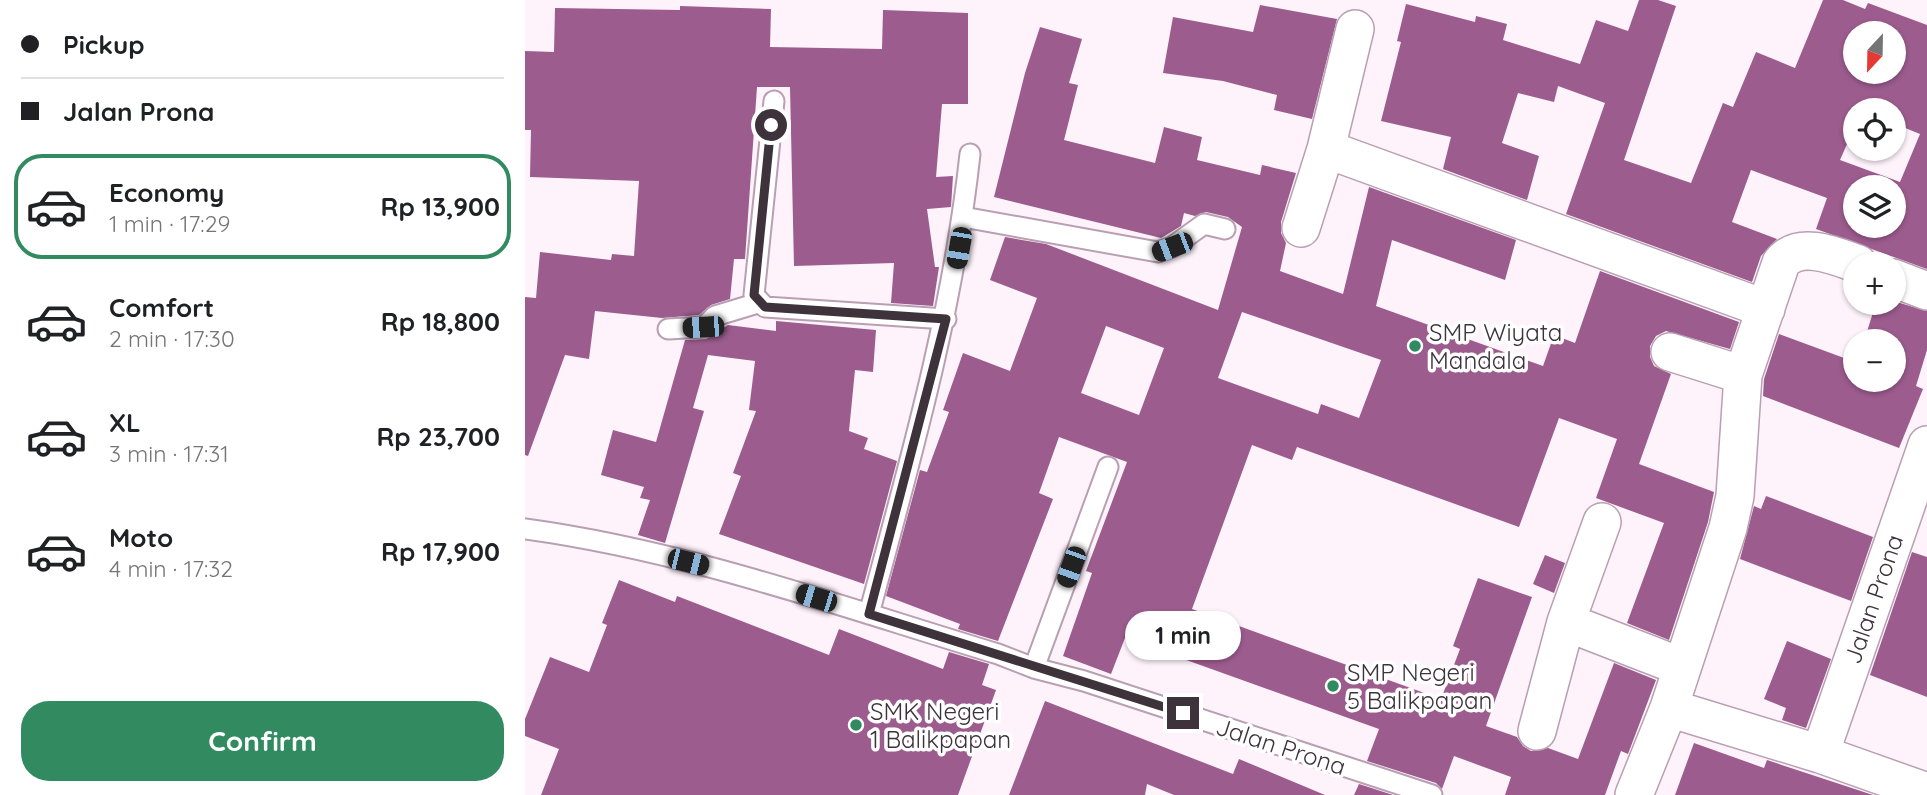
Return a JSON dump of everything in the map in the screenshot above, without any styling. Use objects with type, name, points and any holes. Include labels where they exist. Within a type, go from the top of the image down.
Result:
[{"type":"street","points":[[1301,228],[1326,149],[1355,29]]},
{"type":"street","points":[[1326,149],[1766,309]]},
{"type":"street","points":[[1634,795],[1669,708],[1735,496],[1743,375],[1781,263],[1794,252],[1807,250],[1843,260]]},
{"type":"street","points":[[1906,283],[1927,291]]},
{"type":"street","points":[[1670,352],[1743,375]]},
{"type":"street","name":"Jalan Prona","points":[[1819,754],[1927,445]]},
{"type":"street","points":[[1537,731],[1566,622],[1602,522]]},
{"type":"street","points":[[1566,622],[1682,667]]},
{"type":"street","points":[[1669,708],[1819,754],[1927,792]]},
{"type":"lane","points":[[774,101],[754,295],[758,303],[765,307],[946,319]]},
{"type":"lane","points":[[869,614],[946,319],[963,218],[970,154]]},
{"type":"lane","points":[[963,218],[1158,252],[1172,247],[1204,223],[1226,229]]},
{"type":"lane","points":[[668,329],[703,327],[715,316],[758,303]]},
{"type":"lane","points":[[1034,668],[1108,467]]},
{"type":"lane","name":"Jalan Prona","points":[[525,529],[612,543],[763,581],[998,654],[1034,668],[1084,681],[1432,795]]},
{"type":"building","points":[[1639,0],[1658,0],[1676,6],[1624,160],[1691,183],[1723,103],[1733,107],[1756,52],[1795,68],[1823,0],[1843,0],[1865,9],[1868,3],[1927,25],[1927,269],[1906,261],[1906,252],[1880,252],[1816,229],[1827,198],[1751,170],[1732,222],[1777,239],[1761,256],[1752,282],[1566,214],[1605,103],[1558,86],[1554,102],[1518,93],[1502,143],[1539,156],[1527,200],[1443,169],[1451,137],[1381,121],[1401,42],[1397,41],[1406,4],[1475,22],[1476,16],[1507,24],[1503,40],[1580,64],[1596,20],[1628,31]],"holes":[[[1843,98],[1906,98],[1906,128],[1920,134],[1903,175],[1906,175],[1906,238],[1843,238],[1843,175],[1881,175],[1840,160],[1843,153]]]},
{"type":"building","points":[[1260,5],[1337,19],[1312,119],[1274,110],[1277,95],[1223,81],[1163,73],[1173,17],[1253,32]]},
{"type":"building","points":[[680,6],[771,9],[770,47],[882,49],[883,10],[968,13],[968,104],[942,104],[936,177],[953,176],[951,207],[927,209],[935,267],[939,267],[933,306],[891,303],[894,263],[794,266],[790,87],[757,87],[745,259],[734,259],[730,299],[711,305],[699,315],[662,318],[595,311],[589,359],[565,355],[528,456],[525,455],[525,297],[536,298],[540,252],[611,260],[612,254],[634,256],[639,181],[530,177],[531,130],[525,130],[525,51],[554,52],[555,8],[680,10]]},
{"type":"building","points":[[1040,27],[1082,39],[1069,83],[1078,85],[1064,140],[1155,163],[1164,127],[1202,137],[1197,160],[1260,175],[1262,165],[1296,173],[1281,222],[1281,233],[1286,243],[1280,271],[1343,294],[1369,187],[1516,240],[1505,280],[1392,240],[1376,306],[1543,366],[1554,335],[1575,343],[1600,271],[1739,322],[1730,349],[1666,331],[1656,336],[1650,346],[1650,357],[1654,366],[1671,374],[1639,464],[1714,492],[1708,522],[1669,640],[1627,623],[1664,523],[1596,498],[1617,439],[1559,418],[1519,527],[1297,447],[1292,460],[1252,445],[1192,609],[1441,699],[1460,649],[1453,646],[1478,578],[1532,597],[1486,726],[1517,737],[1523,746],[1531,751],[1548,748],[1578,759],[1614,663],[1656,680],[1628,754],[1621,751],[1605,795],[1505,795],[1511,777],[1454,756],[1442,789],[1436,783],[1367,761],[1379,729],[1125,638],[1111,674],[1063,656],[1092,573],[1086,571],[1127,462],[1059,437],[1039,493],[1053,499],[998,641],[958,629],[960,624],[886,596],[920,470],[927,472],[949,412],[943,410],[963,353],[1010,371],[1037,298],[990,280],[1005,237],[1046,244],[1218,310],[1242,227],[1228,217],[1206,212],[1195,216],[1184,213],[1181,226],[1161,238],[994,197],[1025,73]],"holes":[[[1242,312],[1381,360],[1359,418],[1321,404],[1318,414],[1218,378]],[[1106,326],[1164,348],[1139,415],[1081,393]]]},
{"type":"building","points":[[1906,305],[1927,311],[1927,350],[1916,386],[1923,389],[1899,448],[1763,396],[1764,379],[1779,334],[1843,358],[1843,392],[1906,392],[1906,329],[1868,329],[1872,315],[1906,315]]},
{"type":"building","points":[[776,321],[876,330],[873,372],[855,370],[849,431],[868,438],[864,449],[897,461],[864,584],[719,534],[741,476],[733,473],[756,411],[749,410],[755,361],[708,355],[693,408],[704,411],[665,543],[638,535],[650,500],[640,498],[644,487],[601,475],[613,430],[656,442],[685,340],[706,339],[728,325],[776,331]]},
{"type":"building","points":[[1766,496],[1873,537],[1851,601],[1740,559],[1754,506],[1761,509]]},
{"type":"building","points":[[1912,552],[1927,557],[1927,697],[1870,675]]},
{"type":"building","points":[[1545,555],[1565,563],[1554,593],[1533,584]]},
{"type":"building","points":[[619,580],[675,602],[677,596],[829,655],[839,629],[943,669],[949,652],[989,664],[982,685],[996,690],[958,795],[541,795],[559,749],[525,736],[525,719],[550,657],[589,672],[607,625],[602,623]]},
{"type":"building","points":[[1787,641],[1831,659],[1806,728],[1782,720],[1786,708],[1764,699]]},
{"type":"building","points":[[1045,701],[1233,774],[1239,759],[1325,795],[1174,795],[1147,784],[1145,795],[1009,795]]},
{"type":"building","points":[[1694,743],[1764,768],[1767,760],[1873,795],[1675,795]]},
{"type":"building","points":[[1359,784],[1393,795],[1354,795]]},
{"type":"place","name":"SMP Wiyata Mandala","points":[[1415,346]]},
{"type":"place","name":"SMP Negeri 5 Balikpapan","points":[[1333,686]]},
{"type":"place","name":"SMK Negeri 1 Balikpapan","points":[[856,725]]},
{"type":"route","points":[[771,125],[754,295],[758,303],[765,307],[946,319],[869,614],[1183,713]]}]
